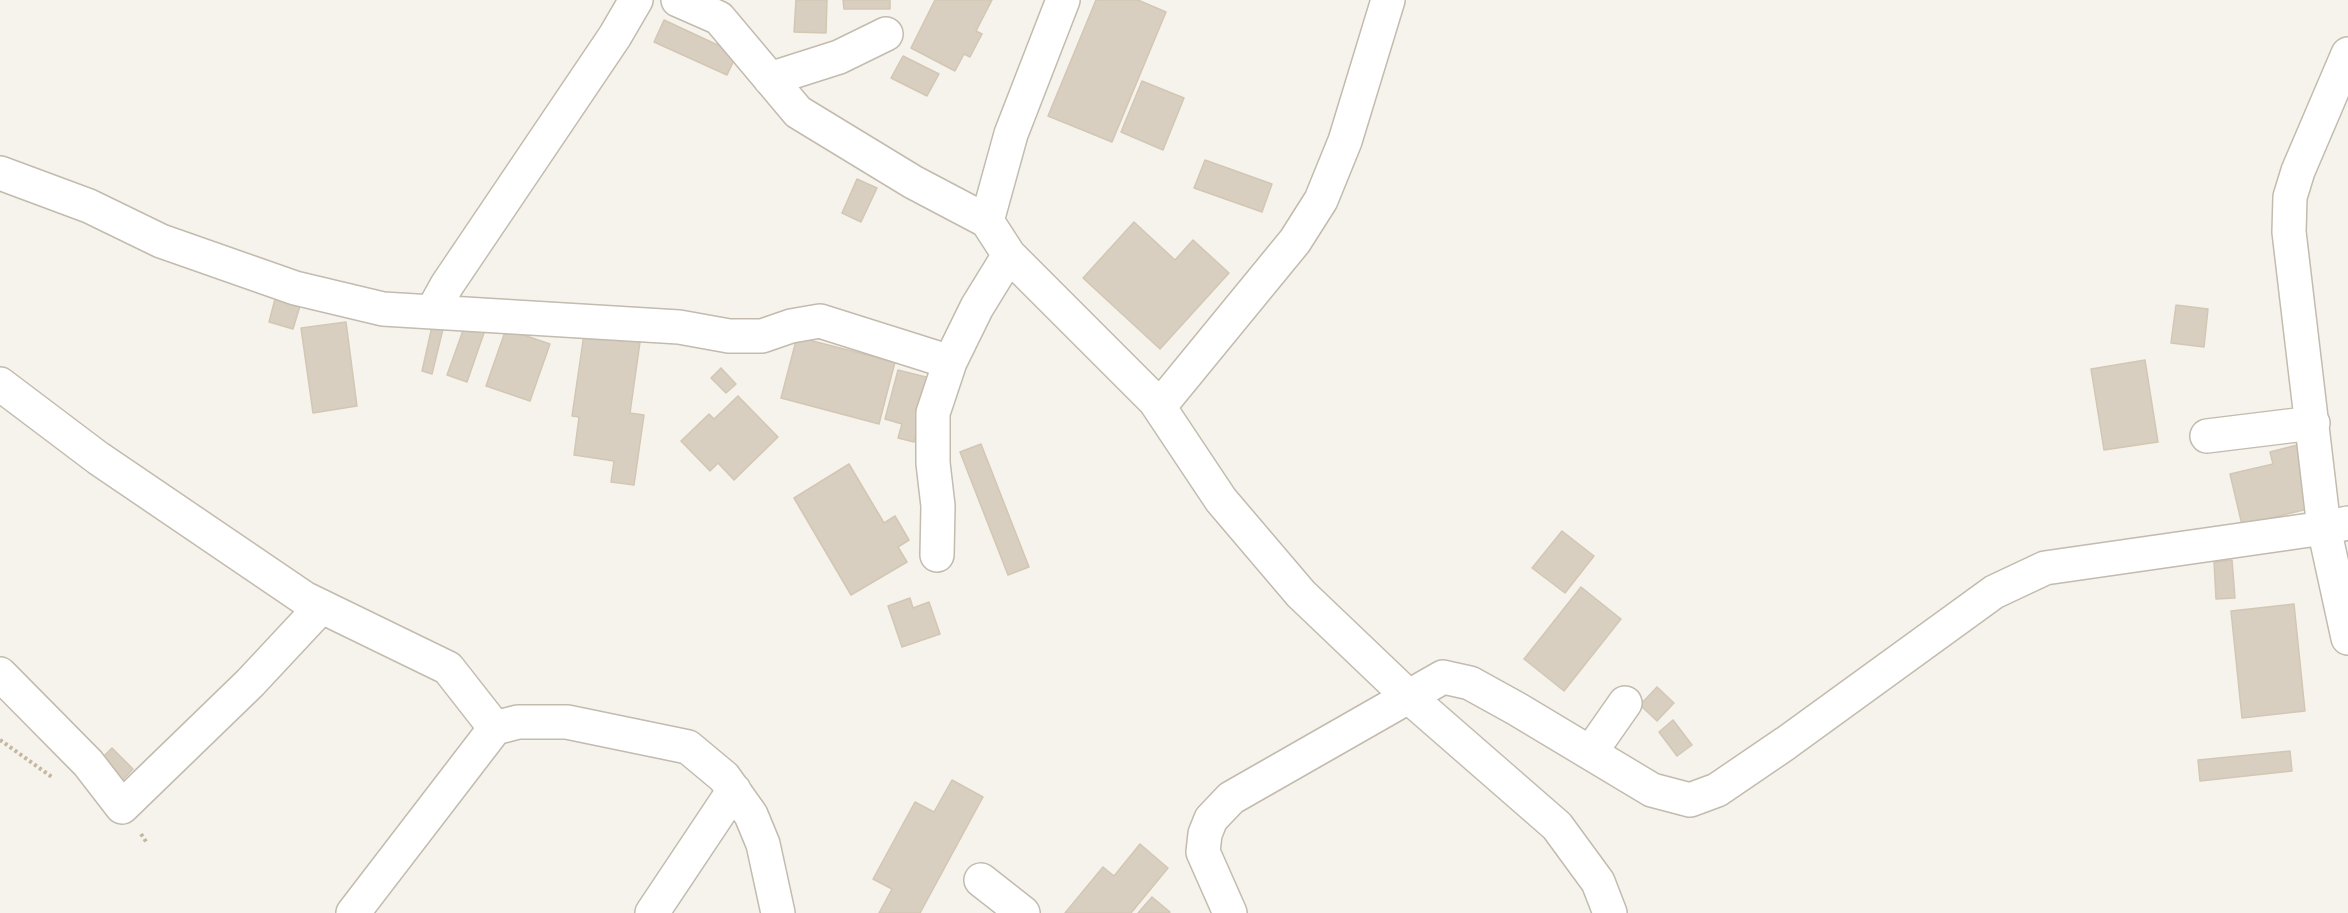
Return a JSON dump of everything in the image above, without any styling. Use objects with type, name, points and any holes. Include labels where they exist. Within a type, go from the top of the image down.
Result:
[{"type":"street","points":[[432,312],[447,285],[602,56],[636,0]]},
{"type":"street","points":[[678,0],[719,18],[798,112],[913,182],[987,221],[1009,255],[1159,407],[1221,500],[1301,594],[1409,697],[1557,826],[1598,882],[1610,913]]},
{"type":"street","points":[[987,221],[1011,134],[1063,0]]},
{"type":"street","points":[[1159,407],[1295,241],[1321,200],[1345,141],[1388,0]]},
{"type":"street","points":[[770,79],[839,57],[886,34]]},
{"type":"street","points":[[2348,54],[2298,171],[2290,197],[2289,232],[2313,423],[2336,525],[2348,638]]},
{"type":"street","points":[[0,173],[89,206],[161,241],[295,288],[383,309],[679,327],[729,336],[762,336],[791,326],[820,321],[950,362]]},
{"type":"street","points":[[937,555],[938,506],[933,463],[933,413],[950,362],[976,307],[1009,255]]},
{"type":"street","points":[[0,384],[98,458],[295,592],[321,607],[448,668],[495,728]]},
{"type":"street","points":[[2207,436],[2313,423]]},
{"type":"street","points":[[1228,912],[1203,852],[1205,834],[1211,819],[1231,798],[1443,677],[1470,683],[1652,790],[1690,800],[1717,790],[1786,743],[1994,592],[2045,568],[2336,525]]},
{"type":"street","points":[[0,674],[88,763],[122,807],[250,683],[321,607]]},
{"type":"street","points":[[1590,753],[1625,703]]},
{"type":"street","points":[[353,913],[495,728],[518,722],[567,722],[688,747],[724,777],[751,815],[763,844],[778,913]]},
{"type":"street","points":[[652,913],[734,790]]},
{"type":"street","points":[[981,880],[1023,913]]},
{"type":"building","points":[[796,0],[827,0],[826,33],[794,32]]},
{"type":"building","points":[[843,0],[890,0],[890,9],[844,9]]},
{"type":"building","points":[[935,0],[992,0],[976,31],[982,34],[970,57],[964,54],[955,71],[911,48]]},
{"type":"building","points":[[1096,0],[1138,0],[1166,12],[1112,142],[1048,116]]},
{"type":"building","points":[[664,20],[737,54],[727,75],[654,42]]},
{"type":"building","points":[[903,56],[939,74],[927,96],[891,78]]},
{"type":"building","points":[[1142,81],[1184,98],[1163,150],[1121,132]]},
{"type":"building","points":[[1205,160],[1272,184],[1262,212],[1194,188]]},
{"type":"building","points":[[857,179],[877,188],[861,222],[842,213]]},
{"type":"building","points":[[1134,222],[1175,260],[1193,240],[1229,273],[1160,349],[1083,278]]},
{"type":"building","points":[[275,299],[300,306],[293,329],[269,322]]},
{"type":"building","points":[[2176,305],[2208,309],[2204,347],[2171,343]]},
{"type":"building","points":[[346,322],[357,406],[313,413],[301,328]]},
{"type":"building","points":[[433,322],[444,325],[432,374],[422,371]]},
{"type":"building","points":[[465,325],[484,333],[467,382],[447,375]]},
{"type":"building","points":[[506,329],[550,344],[530,401],[486,386]]},
{"type":"building","points":[[584,334],[640,342],[630,413],[644,415],[634,485],[611,482],[614,461],[574,455],[579,417],[572,416]]},
{"type":"building","points":[[797,337],[895,362],[879,424],[781,398]]},
{"type":"building","points":[[2145,360],[2158,442],[2104,450],[2091,369]]},
{"type":"building","points":[[721,368],[736,384],[726,393],[711,378]]},
{"type":"building","points":[[898,370],[930,378],[914,442],[898,438],[902,424],[885,419]]},
{"type":"building","points":[[738,396],[778,437],[734,480],[718,463],[710,471],[681,441],[709,414],[714,419]]},
{"type":"building","points":[[981,444],[1029,567],[1008,575],[960,452]]},
{"type":"building","points":[[2301,444],[2316,507],[2242,525],[2230,474],[2273,464],[2270,452]]},
{"type":"building","points":[[849,464],[884,523],[895,516],[909,540],[898,547],[907,562],[851,595],[794,498]]},
{"type":"building","points":[[1562,531],[1594,556],[1565,593],[1532,568]]},
{"type":"building","points":[[2232,560],[2235,598],[2216,599],[2214,562]]},
{"type":"building","points":[[1581,587],[1621,619],[1564,691],[1524,659]]},
{"type":"building","points":[[910,598],[913,608],[929,602],[940,634],[902,647],[888,606]]},
{"type":"building","points":[[2294,604],[2305,711],[2242,718],[2231,611]]},
{"type":"building","points":[[1657,687],[1674,703],[1657,721],[1640,705]]},
{"type":"building","points":[[1673,720],[1692,745],[1677,756],[1659,732]]},
{"type":"building","points":[[112,748],[133,769],[118,785],[96,764]]},
{"type":"building","points":[[2290,751],[2292,771],[2200,781],[2198,760]]},
{"type":"building","points":[[952,780],[983,797],[920,913],[879,913],[892,889],[873,879],[915,802],[934,812]]},
{"type":"building","points":[[1140,844],[1168,868],[1131,913],[1065,913],[1103,867],[1114,876]]},
{"type":"building","points":[[1152,897],[1170,912],[1138,913]]}]
